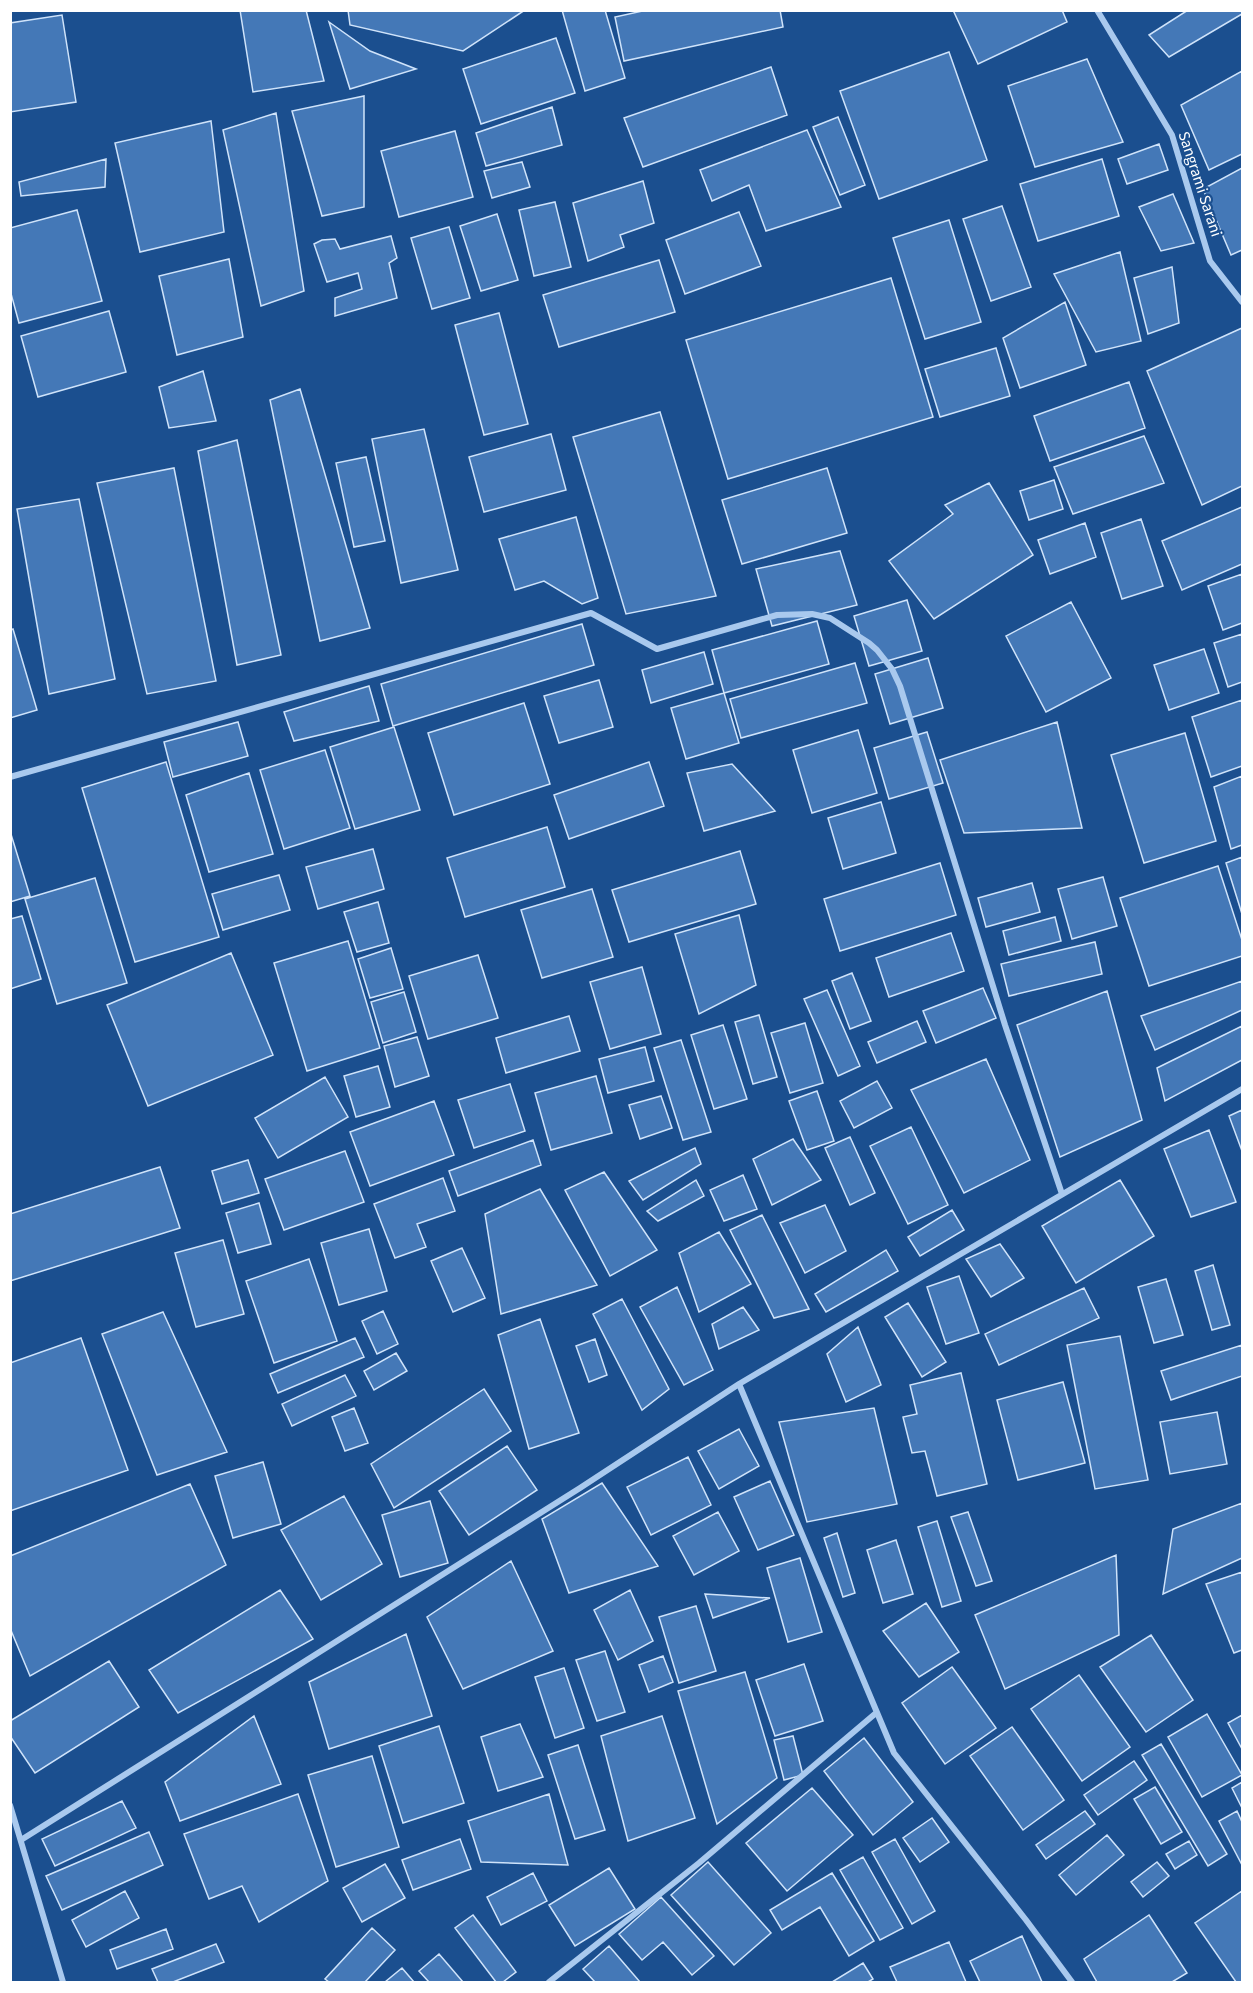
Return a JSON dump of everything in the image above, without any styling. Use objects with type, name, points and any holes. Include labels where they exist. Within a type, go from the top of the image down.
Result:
[{"type":"street","name":"Sangrami Sarani","points":[[1097,10],[1172,135],[1210,261],[1242,302]]},
{"type":"street","points":[[10,777],[591,613],[657,649],[777,615],[812,614],[830,618],[877,650],[892,669],[900,686],[1005,1025],[1062,1194]]},
{"type":"street","points":[[21,1840],[580,1488],[739,1384],[1242,1089]]},
{"type":"street","points":[[739,1384],[894,1753],[1026,1920],[1072,1983]]},
{"type":"street","points":[[549,1983],[699,1863],[876,1713]]},
{"type":"street","points":[[10,1805],[63,1983]]},
{"type":"building","points":[[240,10],[306,10],[324,81],[253,92]]},
{"type":"building","points":[[348,10],[525,10],[463,51],[350,25]]},
{"type":"building","points":[[562,10],[605,10],[625,78],[585,91]]},
{"type":"building","points":[[647,10],[780,10],[783,27],[624,61],[615,17]]},
{"type":"building","points":[[953,10],[1062,10],[1067,22],[978,64]]},
{"type":"building","points":[[1188,10],[1242,10],[1242,14],[1169,57],[1149,35]]},
{"type":"building","points":[[62,15],[76,102],[10,112],[10,23]]},
{"type":"building","points":[[329,22],[370,51],[416,69],[350,89]]},
{"type":"building","points":[[556,38],[575,93],[481,124],[463,69]]},
{"type":"building","points":[[949,52],[987,160],[879,199],[840,91]]},
{"type":"building","points":[[1087,59],[1123,142],[1035,167],[1008,86]]},
{"type":"building","points":[[771,67],[787,115],[643,167],[624,118]]},
{"type":"building","points":[[1242,71],[1242,154],[1209,170],[1181,105]]},
{"type":"building","points":[[364,96],[364,207],[322,216],[292,111]]},
{"type":"building","points":[[552,107],[562,145],[486,166],[476,133]]},
{"type":"building","points":[[276,113],[304,291],[261,306],[223,130]]},
{"type":"building","points":[[838,117],[865,185],[840,195],[813,127]]},
{"type":"building","points":[[211,121],[224,232],[140,252],[115,143]]},
{"type":"building","points":[[807,130],[841,207],[766,231],[749,185],[712,201],[700,170]]},
{"type":"building","points":[[455,131],[473,197],[399,217],[381,151]]},
{"type":"building","points":[[1159,144],[1168,170],[1127,184],[1118,159]]},
{"type":"building","points":[[106,159],[105,187],[21,196],[19,182]]},
{"type":"building","points":[[1102,159],[1119,216],[1038,241],[1020,184]]},
{"type":"building","points":[[522,162],[530,187],[492,198],[484,171]]},
{"type":"building","points":[[1242,168],[1242,250],[1231,255],[1203,189]]},
{"type":"building","points":[[643,181],[654,223],[620,235],[624,247],[588,261],[573,203]]},
{"type":"building","points":[[1173,194],[1194,243],[1161,251],[1139,207]]},
{"type":"building","points":[[555,202],[571,267],[534,276],[519,210]]},
{"type":"building","points":[[1002,206],[1031,287],[991,301],[963,219]]},
{"type":"building","points":[[77,210],[102,301],[19,323],[10,290],[10,228]]},
{"type":"building","points":[[739,212],[761,266],[685,294],[666,240]]},
{"type":"building","points":[[497,214],[518,280],[481,291],[460,226]]},
{"type":"building","points":[[949,220],[981,322],[925,339],[893,238]]},
{"type":"building","points":[[449,227],[470,298],[432,309],[411,238]]},
{"type":"building","points":[[391,236],[397,258],[389,263],[397,298],[335,316],[335,298],[362,289],[358,273],[327,282],[314,244],[322,240],[335,239],[340,249]]},
{"type":"building","points":[[1120,252],[1141,341],[1096,352],[1054,274]]},
{"type":"building","points":[[229,259],[243,337],[177,355],[159,276]]},
{"type":"building","points":[[659,260],[675,312],[559,347],[543,295]]},
{"type":"building","points":[[1172,267],[1179,323],[1148,334],[1134,278]]},
{"type":"building","points":[[891,278],[933,417],[728,479],[686,340]]},
{"type":"building","points":[[1065,302],[1086,365],[1020,388],[1003,338]]},
{"type":"building","points":[[109,311],[126,372],[38,397],[21,336]]},
{"type":"building","points":[[499,313],[528,424],[484,435],[455,325]]},
{"type":"building","points":[[1242,328],[1242,486],[1202,505],[1147,371]]},
{"type":"building","points":[[996,348],[1010,396],[940,417],[925,369]]},
{"type":"building","points":[[203,371],[216,421],[169,428],[159,387]]},
{"type":"building","points":[[1129,382],[1145,428],[1050,461],[1034,416]]},
{"type":"building","points":[[300,389],[370,628],[320,641],[270,400]]},
{"type":"building","points":[[660,412],[716,596],[626,614],[573,437]]},
{"type":"building","points":[[424,429],[458,570],[401,583],[372,439]]},
{"type":"building","points":[[551,434],[566,490],[484,512],[469,457]]},
{"type":"building","points":[[1144,436],[1164,483],[1073,514],[1054,467]]},
{"type":"building","points":[[237,440],[281,655],[237,665],[198,451]]},
{"type":"building","points":[[366,457],[385,541],[354,547],[336,463]]},
{"type":"building","points":[[174,468],[216,681],[147,694],[97,483]]},
{"type":"building","points":[[827,468],[847,533],[742,564],[722,500]]},
{"type":"building","points":[[1054,480],[1063,509],[1029,520],[1020,491]]},
{"type":"building","points":[[989,483],[1033,555],[934,619],[889,561],[953,514],[945,505]]},
{"type":"building","points":[[79,499],[115,679],[49,694],[17,509]]},
{"type":"building","points":[[1242,507],[1242,564],[1182,590],[1162,541]]},
{"type":"building","points":[[576,517],[598,598],[582,604],[544,581],[515,590],[499,539]]},
{"type":"building","points":[[1141,519],[1163,586],[1122,599],[1101,533]]},
{"type":"building","points":[[1085,523],[1096,557],[1050,574],[1038,540]]},
{"type":"building","points":[[840,551],[857,605],[772,626],[756,569]]},
{"type":"building","points":[[1242,574],[1242,623],[1223,630],[1208,586]]},
{"type":"building","points":[[907,600],[922,651],[869,666],[854,616]]},
{"type":"building","points":[[1071,602],[1111,678],[1046,712],[1006,636]]},
{"type":"building","points":[[817,621],[829,664],[724,693],[712,650]]},
{"type":"building","points":[[582,624],[594,665],[393,726],[381,684]]},
{"type":"building","points":[[13,629],[37,710],[10,718],[10,630]]},
{"type":"building","points":[[1242,634],[1242,682],[1228,687],[1214,643]]},
{"type":"building","points":[[1204,649],[1219,693],[1169,710],[1154,665]]},
{"type":"building","points":[[704,652],[713,684],[651,703],[642,670]]},
{"type":"building","points":[[928,658],[943,708],[890,724],[875,674]]},
{"type":"building","points":[[855,663],[867,703],[741,738],[730,699]]},
{"type":"building","points":[[599,680],[613,727],[559,743],[544,696]]},
{"type":"building","points":[[369,686],[379,721],[294,741],[284,712]]},
{"type":"building","points":[[724,693],[739,743],[686,759],[671,708]]},
{"type":"building","points":[[1242,700],[1242,766],[1211,777],[1192,717]]},
{"type":"building","points":[[524,703],[550,784],[454,815],[428,733]]},
{"type":"building","points":[[238,722],[248,756],[173,777],[164,742]]},
{"type":"building","points":[[1057,722],[1082,828],[964,833],[940,760]]},
{"type":"building","points":[[394,727],[420,810],[355,829],[330,747]]},
{"type":"building","points":[[858,730],[877,793],[812,813],[793,750]]},
{"type":"building","points":[[927,732],[943,783],[889,799],[874,748]]},
{"type":"building","points":[[1185,733],[1216,841],[1144,863],[1111,755]]},
{"type":"building","points":[[325,750],[350,828],[284,849],[260,770]]},
{"type":"building","points":[[166,762],[219,937],[135,962],[82,788]]},
{"type":"building","points":[[649,762],[664,806],[569,839],[554,795]]},
{"type":"building","points":[[732,764],[775,811],[704,831],[687,773]]},
{"type":"building","points":[[249,773],[273,854],[209,872],[186,795]]},
{"type":"building","points":[[1242,776],[1242,845],[1231,849],[1214,787]]},
{"type":"building","points":[[881,802],[896,853],[843,869],[828,818]]},
{"type":"building","points":[[547,827],[565,887],[465,917],[447,858]]},
{"type":"building","points":[[10,831],[30,896],[10,902]]},
{"type":"building","points":[[373,849],[384,889],[318,909],[306,867]]},
{"type":"building","points":[[740,851],[756,904],[629,942],[612,890]]},
{"type":"building","points":[[1242,857],[1242,914],[1226,863]]},
{"type":"building","points":[[940,863],[956,915],[840,951],[824,899]]},
{"type":"building","points":[[1218,866],[1242,940],[1242,956],[1149,986],[1120,898]]},
{"type":"building","points":[[279,875],[290,910],[223,930],[212,894]]},
{"type":"building","points":[[1103,877],[1117,926],[1072,939],[1058,889]]},
{"type":"building","points":[[95,878],[127,983],[57,1004],[25,899]]},
{"type":"building","points":[[1032,883],[1040,912],[986,927],[978,898]]},
{"type":"building","points":[[592,889],[613,957],[542,978],[521,910]]},
{"type":"building","points":[[378,902],[389,943],[357,952],[344,912]]},
{"type":"building","points":[[739,915],[756,985],[699,1014],[675,934]]},
{"type":"building","points":[[22,916],[41,979],[10,989],[10,919]]},
{"type":"building","points":[[1055,917],[1061,941],[1009,955],[1003,931]]},
{"type":"building","points":[[951,933],[964,971],[889,997],[876,958]]},
{"type":"building","points":[[348,941],[380,1048],[307,1071],[274,963]]},
{"type":"building","points":[[1095,942],[1102,974],[1009,996],[1001,964]]},
{"type":"building","points":[[391,948],[403,989],[370,998],[358,959]]},
{"type":"building","points":[[231,953],[273,1055],[148,1106],[107,1005]]},
{"type":"building","points":[[478,955],[498,1018],[428,1039],[409,976]]},
{"type":"building","points":[[642,967],[661,1034],[610,1049],[590,982]]},
{"type":"building","points":[[852,973],[871,1021],[850,1029],[832,981]]},
{"type":"building","points":[[1242,981],[1242,1010],[1155,1050],[1141,1016]]},
{"type":"building","points":[[983,988],[996,1018],[936,1043],[923,1011]]},
{"type":"building","points":[[827,990],[860,1066],[838,1076],[804,999]]},
{"type":"building","points":[[1107,991],[1142,1120],[1060,1157],[1017,1025]]},
{"type":"building","points":[[404,992],[416,1032],[383,1043],[371,1002]]},
{"type":"building","points":[[759,1015],[777,1077],[753,1084],[735,1022]]},
{"type":"building","points":[[569,1016],[580,1051],[506,1073],[496,1038]]},
{"type":"building","points":[[917,1021],[926,1042],[877,1063],[868,1042]]},
{"type":"building","points":[[805,1023],[823,1083],[790,1093],[771,1033]]},
{"type":"building","points":[[723,1025],[747,1099],[714,1109],[691,1035]]},
{"type":"building","points":[[1242,1026],[1242,1060],[1165,1101],[1157,1068]]},
{"type":"building","points":[[417,1037],[429,1076],[395,1087],[384,1046]]},
{"type":"building","points":[[681,1040],[711,1132],[683,1140],[654,1048]]},
{"type":"building","points":[[645,1047],[654,1081],[608,1093],[599,1059]]},
{"type":"building","points":[[986,1059],[1030,1160],[964,1193],[911,1090]]},
{"type":"building","points":[[378,1066],[390,1107],[356,1117],[344,1076]]},
{"type":"building","points":[[596,1076],[612,1133],[551,1150],[535,1093]]},
{"type":"building","points":[[325,1077],[348,1117],[278,1158],[255,1118]]},
{"type":"building","points":[[877,1081],[892,1108],[854,1128],[840,1101]]},
{"type":"building","points":[[510,1084],[525,1131],[474,1148],[458,1100]]},
{"type":"building","points":[[817,1091],[834,1141],[807,1150],[789,1101]]},
{"type":"building","points":[[661,1096],[672,1128],[640,1139],[629,1105]]},
{"type":"building","points":[[434,1101],[454,1155],[370,1186],[350,1132]]},
{"type":"building","points":[[1242,1110],[1242,1151],[1229,1116]]},
{"type":"building","points":[[911,1127],[948,1205],[908,1224],[870,1146]]},
{"type":"building","points":[[1209,1130],[1236,1202],[1191,1217],[1164,1149]]},
{"type":"building","points":[[850,1137],[875,1193],[850,1205],[825,1148]]},
{"type":"building","points":[[793,1139],[821,1180],[772,1205],[753,1159]]},
{"type":"building","points":[[533,1140],[541,1165],[458,1196],[449,1171]]},
{"type":"building","points":[[695,1148],[701,1164],[643,1200],[629,1181]]},
{"type":"building","points":[[345,1151],[364,1202],[284,1230],[265,1179]]},
{"type":"building","points":[[248,1160],[259,1193],[222,1204],[212,1171]]},
{"type":"building","points":[[160,1167],[180,1228],[10,1281],[10,1214]]},
{"type":"building","points":[[604,1172],[657,1250],[610,1276],[565,1190]]},
{"type":"building","points":[[743,1175],[757,1209],[724,1221],[710,1190]]},
{"type":"building","points":[[443,1178],[455,1211],[417,1224],[426,1247],[395,1258],[374,1204]]},
{"type":"building","points":[[696,1180],[704,1196],[658,1221],[647,1211]]},
{"type":"building","points":[[1120,1180],[1154,1236],[1076,1283],[1042,1226]]},
{"type":"building","points":[[540,1189],[597,1285],[501,1314],[485,1214]]},
{"type":"building","points":[[259,1203],[271,1244],[238,1253],[226,1213]]},
{"type":"building","points":[[825,1205],[846,1251],[805,1273],[780,1223]]},
{"type":"building","points":[[952,1210],[964,1230],[920,1256],[908,1237]]},
{"type":"building","points":[[762,1215],[809,1309],[774,1318],[730,1230]]},
{"type":"building","points":[[369,1229],[387,1291],[339,1305],[321,1243]]},
{"type":"building","points":[[719,1232],[751,1284],[699,1312],[679,1253]]},
{"type":"building","points":[[223,1240],[244,1314],[196,1327],[175,1253]]},
{"type":"building","points":[[1000,1244],[1024,1278],[991,1297],[966,1259]]},
{"type":"building","points":[[462,1248],[485,1298],[453,1312],[431,1261]]},
{"type":"building","points":[[886,1250],[898,1271],[826,1312],[815,1294]]},
{"type":"building","points":[[309,1259],[337,1341],[274,1363],[246,1281]]},
{"type":"building","points":[[1213,1265],[1230,1325],[1212,1330],[1195,1271]]},
{"type":"building","points":[[959,1276],[979,1333],[946,1344],[927,1287]]},
{"type":"building","points":[[1166,1279],[1183,1335],[1154,1343],[1138,1287]]},
{"type":"building","points":[[677,1287],[713,1370],[684,1385],[640,1307]]},
{"type":"building","points":[[1084,1288],[1099,1318],[999,1365],[985,1334]]},
{"type":"building","points":[[622,1299],[669,1389],[642,1410],[593,1314]]},
{"type":"building","points":[[908,1303],[946,1362],[922,1377],[885,1317]]},
{"type":"building","points":[[743,1307],[759,1330],[719,1349],[712,1324]]},
{"type":"building","points":[[383,1311],[398,1344],[377,1354],[362,1321]]},
{"type":"building","points":[[163,1312],[227,1452],[157,1475],[102,1334]]},
{"type":"building","points":[[540,1319],[579,1433],[529,1449],[498,1335]]},
{"type":"building","points":[[858,1327],[881,1385],[846,1402],[827,1354]]},
{"type":"building","points":[[1120,1336],[1148,1480],[1095,1489],[1067,1345]]},
{"type":"building","points":[[81,1338],[128,1470],[10,1511],[10,1363]]},
{"type":"building","points":[[355,1338],[364,1357],[278,1393],[270,1374]]},
{"type":"building","points":[[595,1339],[607,1375],[589,1382],[576,1346]]},
{"type":"building","points":[[1242,1345],[1242,1376],[1171,1400],[1161,1371]]},
{"type":"building","points":[[396,1353],[407,1371],[374,1390],[364,1371]]},
{"type":"building","points":[[961,1373],[987,1484],[937,1496],[925,1451],[912,1453],[903,1417],[917,1414],[910,1385]]},
{"type":"building","points":[[345,1375],[356,1396],[292,1426],[282,1404]]},
{"type":"building","points":[[1063,1382],[1085,1463],[1018,1480],[997,1400]]},
{"type":"building","points":[[484,1389],[511,1431],[394,1508],[371,1464]]},
{"type":"building","points":[[354,1408],[368,1443],[345,1451],[332,1417]]},
{"type":"building","points":[[874,1408],[897,1504],[807,1522],[779,1422]]},
{"type":"building","points":[[1217,1412],[1227,1464],[1170,1474],[1160,1422]]},
{"type":"building","points":[[739,1429],[759,1466],[719,1489],[698,1451]]},
{"type":"building","points":[[507,1446],[537,1490],[469,1535],[439,1491]]},
{"type":"building","points":[[688,1457],[711,1505],[651,1535],[627,1487]]},
{"type":"building","points":[[263,1462],[281,1524],[233,1538],[215,1476]]},
{"type":"building","points":[[770,1481],[794,1535],[758,1550],[734,1497]]},
{"type":"building","points":[[602,1483],[658,1566],[569,1593],[542,1519]]},
{"type":"building","points":[[190,1484],[226,1565],[30,1676],[10,1628],[10,1556]]},
{"type":"building","points":[[344,1496],[382,1564],[321,1600],[281,1530]]},
{"type":"building","points":[[430,1501],[448,1563],[400,1577],[382,1515]]},
{"type":"building","points":[[1242,1503],[1242,1558],[1163,1594],[1173,1529]]},
{"type":"building","points":[[718,1512],[739,1551],[694,1575],[673,1536]]},
{"type":"building","points":[[968,1512],[992,1581],[976,1586],[951,1517]]},
{"type":"building","points":[[937,1521],[961,1601],[942,1607],[918,1527]]},
{"type":"building","points":[[837,1533],[855,1593],[843,1597],[824,1538]]},
{"type":"building","points":[[896,1540],[913,1594],[883,1603],[867,1550]]},
{"type":"building","points":[[1116,1555],[1119,1635],[1005,1689],[975,1615]]},
{"type":"building","points":[[800,1558],[822,1632],[788,1642],[767,1568]]},
{"type":"building","points":[[511,1561],[553,1651],[463,1689],[427,1617]]},
{"type":"building","points":[[1242,1572],[1242,1650],[1234,1653],[1206,1584]]},
{"type":"building","points":[[280,1590],[313,1639],[178,1713],[149,1670]]},
{"type":"building","points":[[630,1590],[653,1641],[618,1660],[594,1610]]},
{"type":"building","points":[[705,1594],[770,1598],[713,1618]]},
{"type":"building","points":[[926,1603],[959,1652],[919,1677],[883,1631]]},
{"type":"building","points":[[696,1606],[716,1671],[679,1683],[659,1617]]},
{"type":"building","points":[[406,1634],[432,1716],[329,1749],[309,1682]]},
{"type":"building","points":[[1151,1635],[1193,1700],[1146,1732],[1100,1667]]},
{"type":"building","points":[[605,1651],[625,1712],[597,1721],[576,1660]]},
{"type":"building","points":[[663,1656],[673,1682],[649,1692],[639,1665]]},
{"type":"building","points":[[109,1661],[139,1707],[35,1773],[10,1736],[10,1721]]},
{"type":"building","points":[[804,1664],[823,1721],[775,1736],[756,1680]]},
{"type":"building","points":[[952,1667],[996,1728],[945,1764],[902,1703]]},
{"type":"building","points":[[564,1668],[584,1728],[555,1738],[535,1677]]},
{"type":"building","points":[[745,1672],[777,1778],[717,1824],[678,1691]]},
{"type":"building","points":[[1079,1675],[1130,1747],[1082,1781],[1031,1709]]},
{"type":"building","points":[[1207,1714],[1242,1775],[1202,1797],[1168,1737]]},
{"type":"building","points":[[1242,1715],[1242,1749],[1228,1723]]},
{"type":"building","points":[[254,1716],[281,1784],[180,1821],[165,1782]]},
{"type":"building","points":[[662,1716],[695,1818],[628,1841],[601,1736]]},
{"type":"building","points":[[520,1724],[543,1777],[498,1791],[481,1737]]},
{"type":"building","points":[[439,1726],[464,1803],[403,1823],[379,1746]]},
{"type":"building","points":[[1012,1727],[1064,1800],[1023,1830],[970,1756]]},
{"type":"building","points":[[793,1736],[803,1775],[784,1780],[774,1740]]},
{"type":"building","points":[[864,1738],[913,1802],[873,1835],[824,1771]]},
{"type":"building","points":[[1161,1744],[1227,1854],[1208,1866],[1142,1755]]},
{"type":"building","points":[[578,1745],[605,1830],[575,1839],[548,1755]]},
{"type":"building","points":[[372,1756],[399,1847],[336,1867],[308,1775]]},
{"type":"building","points":[[1134,1761],[1147,1780],[1098,1815],[1084,1795]]},
{"type":"building","points":[[1242,1782],[1242,1808],[1232,1788]]},
{"type":"building","points":[[1155,1787],[1182,1832],[1161,1844],[1134,1799]]},
{"type":"building","points":[[812,1788],[853,1835],[787,1891],[746,1843]]},
{"type":"building","points":[[298,1794],[328,1881],[259,1922],[242,1886],[209,1899],[184,1834]]},
{"type":"building","points":[[549,1794],[568,1865],[481,1862],[468,1821]]},
{"type":"building","points":[[122,1801],[136,1828],[55,1866],[42,1839]]},
{"type":"building","points":[[1085,1811],[1095,1824],[1046,1859],[1036,1845]]},
{"type":"building","points":[[1237,1811],[1242,1822],[1242,1865],[1219,1821]]},
{"type":"building","points":[[932,1818],[949,1842],[920,1862],[903,1838]]},
{"type":"building","points":[[149,1832],[163,1865],[62,1910],[46,1876]]},
{"type":"building","points":[[1107,1835],[1124,1855],[1076,1895],[1059,1875]]},
{"type":"building","points":[[460,1839],[471,1869],[413,1890],[402,1860]]},
{"type":"building","points":[[895,1839],[935,1911],[912,1924],[872,1852]]},
{"type":"building","points":[[1189,1841],[1197,1855],[1175,1869],[1166,1854]]},
{"type":"building","points":[[863,1857],[903,1928],[880,1940],[840,1870]]},
{"type":"building","points":[[708,1862],[771,1933],[734,1965],[671,1895]]},
{"type":"building","points":[[1157,1862],[1169,1876],[1143,1897],[1131,1882]]},
{"type":"building","points":[[385,1864],[405,1898],[362,1922],[343,1888]]},
{"type":"building","points":[[609,1868],[635,1909],[575,1946],[549,1905]]},
{"type":"building","points":[[533,1873],[547,1901],[501,1925],[487,1897]]},
{"type":"building","points":[[832,1873],[874,1941],[849,1956],[820,1907],[782,1930],[770,1910]]},
{"type":"building","points":[[125,1891],[139,1918],[86,1947],[72,1920]]},
{"type":"building","points":[[1242,1891],[1242,1982],[1236,1982],[1195,1923]]},
{"type":"building","points":[[661,1897],[714,1956],[692,1975],[663,1942],[642,1960],[619,1934]]},
{"type":"building","points":[[473,1915],[516,1972],[503,1982],[496,1982],[455,1928]]},
{"type":"building","points":[[1149,1915],[1187,1973],[1172,1982],[1097,1982],[1084,1959]]},
{"type":"building","points":[[372,1928],[395,1950],[365,1982],[329,1982],[325,1979]]},
{"type":"building","points":[[166,1929],[173,1949],[117,1969],[110,1950]]},
{"type":"building","points":[[1022,1936],[1042,1982],[980,1982],[970,1961]]},
{"type":"building","points":[[949,1942],[966,1982],[897,1982],[890,1967]]},
{"type":"building","points":[[216,1944],[224,1962],[173,1982],[158,1982],[152,1969]]},
{"type":"building","points":[[609,1946],[640,1982],[595,1982],[583,1969]]},
{"type":"building","points":[[439,1954],[463,1982],[429,1982],[419,1971]]},
{"type":"building","points":[[863,1963],[873,1979],[868,1982],[832,1982]]},
{"type":"building","points":[[402,1968],[414,1982],[385,1982]]}]
